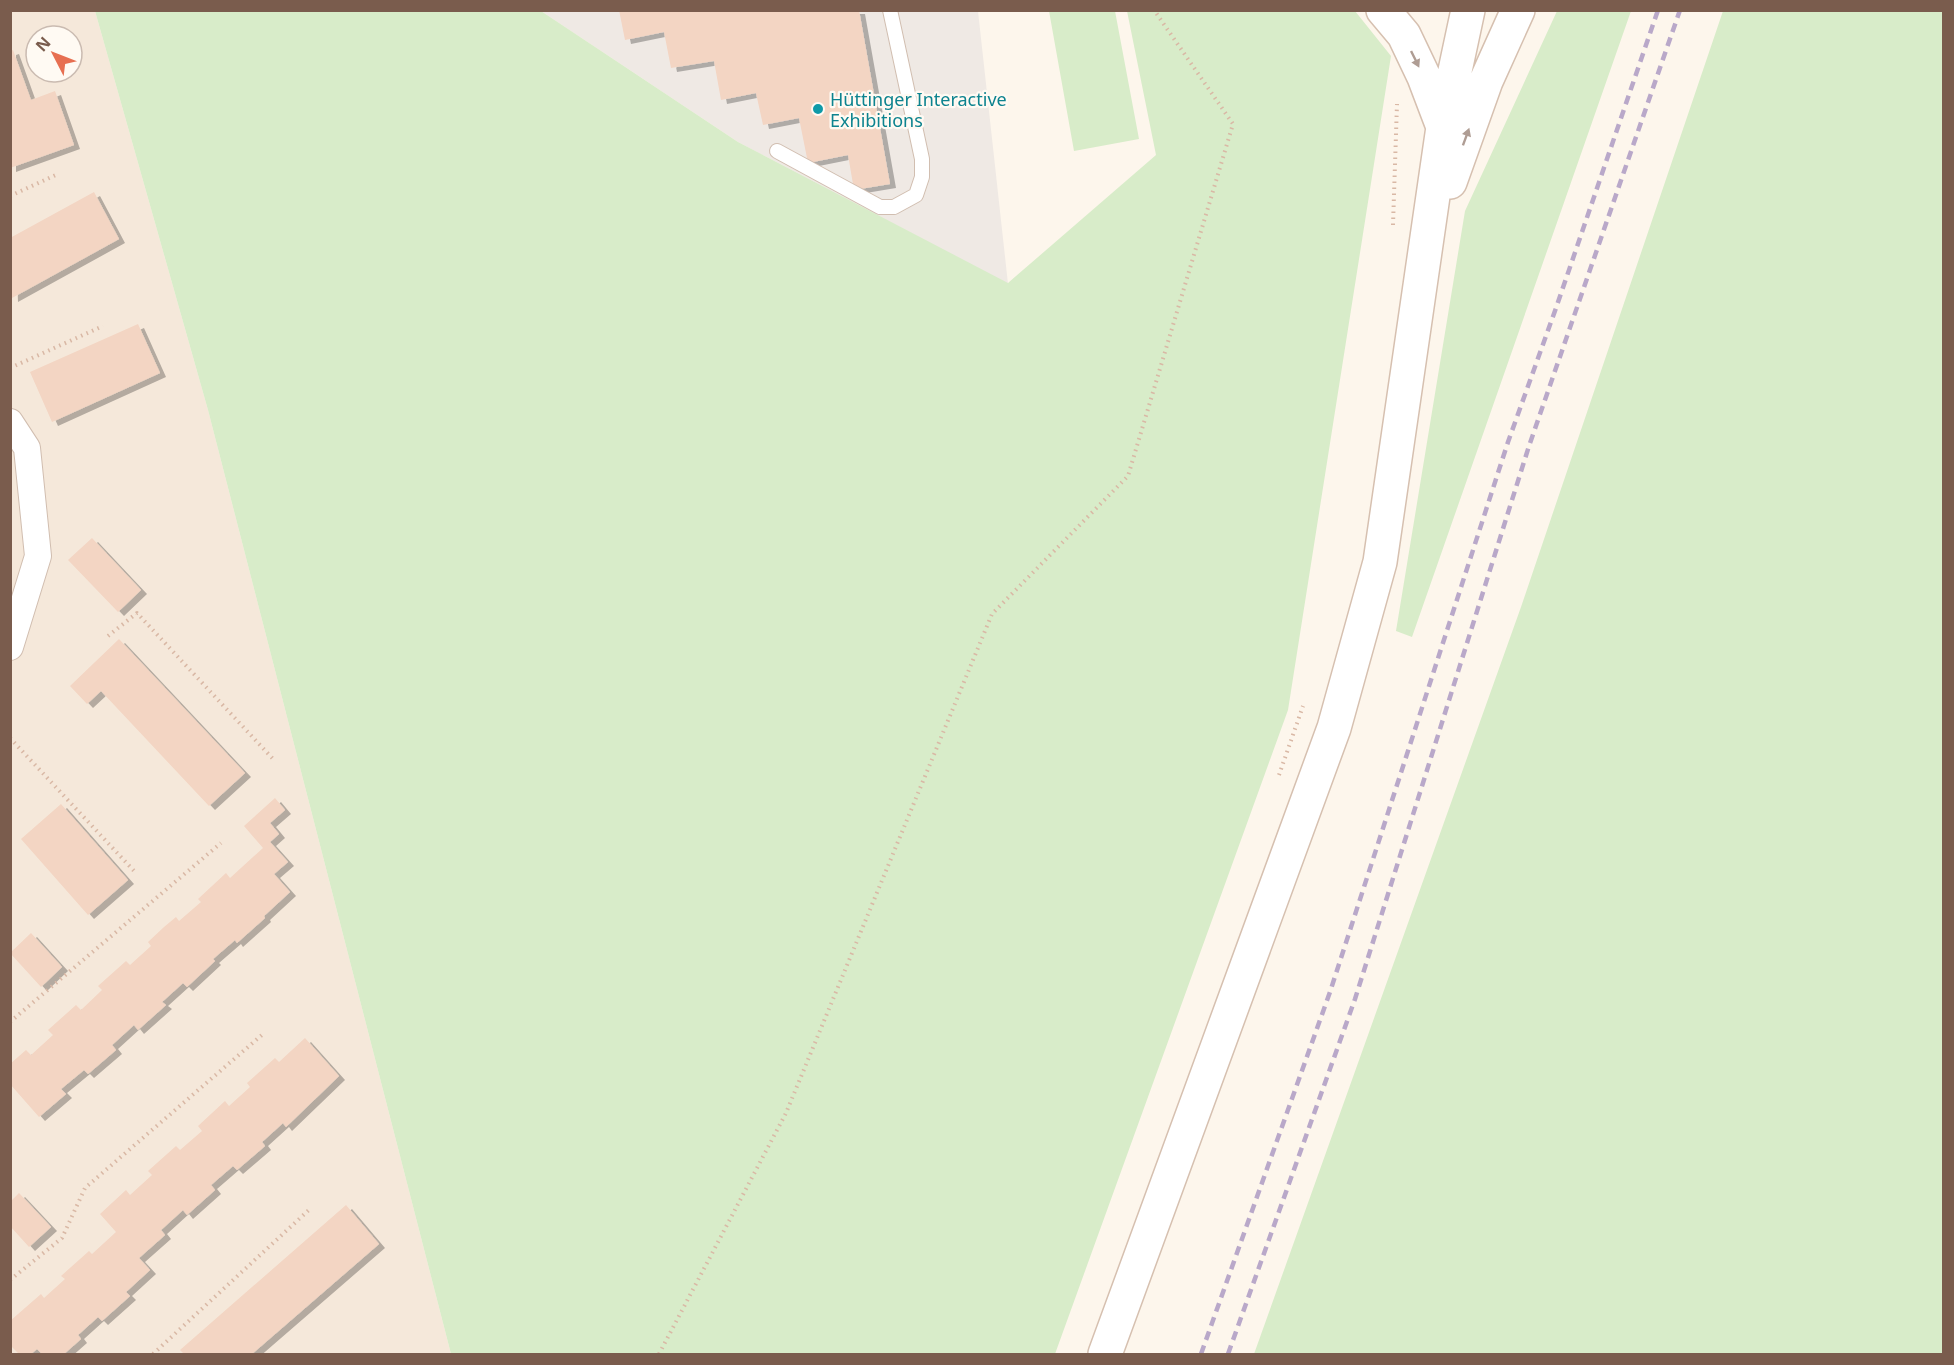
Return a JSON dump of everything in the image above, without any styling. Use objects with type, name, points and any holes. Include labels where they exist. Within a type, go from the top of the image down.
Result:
[{"type":"main road","points":[[1383,10],[1404,35],[1424,77],[1443,127]]},
{"type":"main road","points":[[1105,1354],[1334,728],[1356,653],[1380,562],[1443,127],[1468,10]]},
{"type":"main road","points":[[1425,252],[1486,81],[1518,10]]},
{"type":"street","points":[[10,422],[27,448],[38,556],[10,647]]},
{"type":"lane","points":[[777,151],[880,207],[894,207],[916,195],[922,177],[922,159],[890,10]]},
{"type":"path","points":[[659,1354],[786,1113],[992,614],[1128,476],[1233,124],[1154,10]]},
{"type":"path","points":[[1392,237],[1397,100]]},
{"type":"path","points":[[10,196],[58,174]]},
{"type":"path","points":[[10,368],[103,326]]},
{"type":"path","points":[[108,636],[137,613],[274,760]]},
{"type":"path","points":[[1275,784],[1306,696]]},
{"type":"path","points":[[10,738],[135,872]]},
{"type":"path","points":[[10,1022],[221,843]]},
{"type":"path","points":[[10,1280],[62,1238],[85,1188],[263,1034]]},
{"type":"path","points":[[153,1354],[311,1208]]},
{"type":"shaded area","points":[[10,11],[95,11],[208,410],[451,1354],[11,1354]]},
{"type":"shaded area","points":[[541,11],[978,11],[1008,284],[738,142]]},
{"type":"green space","points":[[95,11],[541,11],[738,142],[1008,283],[1156,155],[1127,11],[1355,11],[1391,56],[1288,710],[1055,1354],[451,1354],[208,410]]},
{"type":"green space","points":[[1049,11],[1115,11],[1139,139],[1074,151]]},
{"type":"green space","points":[[1557,11],[1631,11],[1412,637],[1396,631],[1465,211]]},
{"type":"green space","points":[[1723,11],[1943,11],[1943,1354],[1254,1354],[1521,607]]},
{"type":"building","name":"Hüttinger Interactive Exhibitions","points":[[619,10],[859,10],[890,184],[854,190],[848,155],[808,163],[799,118],[763,125],[756,93],[721,100],[714,61],[671,68],[664,32],[625,40]]},
{"type":"building","points":[[13,50],[31,100],[55,91],[74,145],[10,168],[10,51]]},
{"type":"building","points":[[94,192],[119,239],[12,298],[10,238]]},
{"type":"building","points":[[138,324],[160,373],[52,422],[30,372]]},
{"type":"building","points":[[92,538],[141,590],[118,612],[68,560]]},
{"type":"building","points":[[119,639],[245,773],[209,806],[101,691],[87,704],[70,686]]},
{"type":"building","points":[[275,798],[285,810],[270,823],[279,834],[270,842],[288,862],[274,874],[290,892],[237,943],[235,940],[213,959],[215,961],[187,987],[183,983],[162,1002],[166,1005],[138,1030],[134,1025],[112,1045],[116,1050],[88,1074],[84,1070],[61,1089],[66,1094],[39,1117],[10,1084],[10,1064],[26,1050],[31,1055],[53,1035],[48,1030],[76,1005],[81,1010],[102,990],[98,986],[126,961],[130,965],[151,946],[148,942],[164,927],[176,917],[179,921],[201,902],[198,899],[226,873],[230,878],[263,848],[244,826]]},
{"type":"building","points":[[61,804],[128,880],[88,915],[21,839]]},
{"type":"building","points":[[31,933],[62,967],[41,987],[10,953]]},
{"type":"building","points":[[305,1038],[339,1076],[286,1127],[283,1123],[262,1142],[265,1146],[237,1170],[233,1166],[211,1185],[215,1190],[187,1215],[183,1210],[161,1230],[165,1235],[139,1258],[150,1270],[126,1292],[130,1296],[102,1321],[98,1317],[78,1335],[81,1339],[64,1354],[42,1354],[37,1349],[31,1354],[19,1354],[10,1345],[10,1321],[41,1294],[44,1298],[65,1279],[61,1276],[89,1251],[92,1254],[116,1232],[100,1214],[126,1190],[130,1195],[152,1175],[148,1171],[176,1146],[180,1150],[202,1131],[198,1126],[225,1101],[229,1106],[250,1087],[247,1083],[275,1058],[279,1062]]},
{"type":"building","points":[[19,1193],[51,1227],[29,1247],[10,1226],[10,1202]]},
{"type":"building","points":[[346,1205],[379,1244],[252,1354],[184,1354],[180,1350]]},
{"type":"railway","points":[[1201,1354],[1330,992],[1508,442],[1658,10]]},
{"type":"railway","points":[[1228,1354],[1355,999],[1529,446],[1680,10]]},
{"type":"place","name":"Hüttinger Interactive Exhibitions","points":[[818,109]]}]
